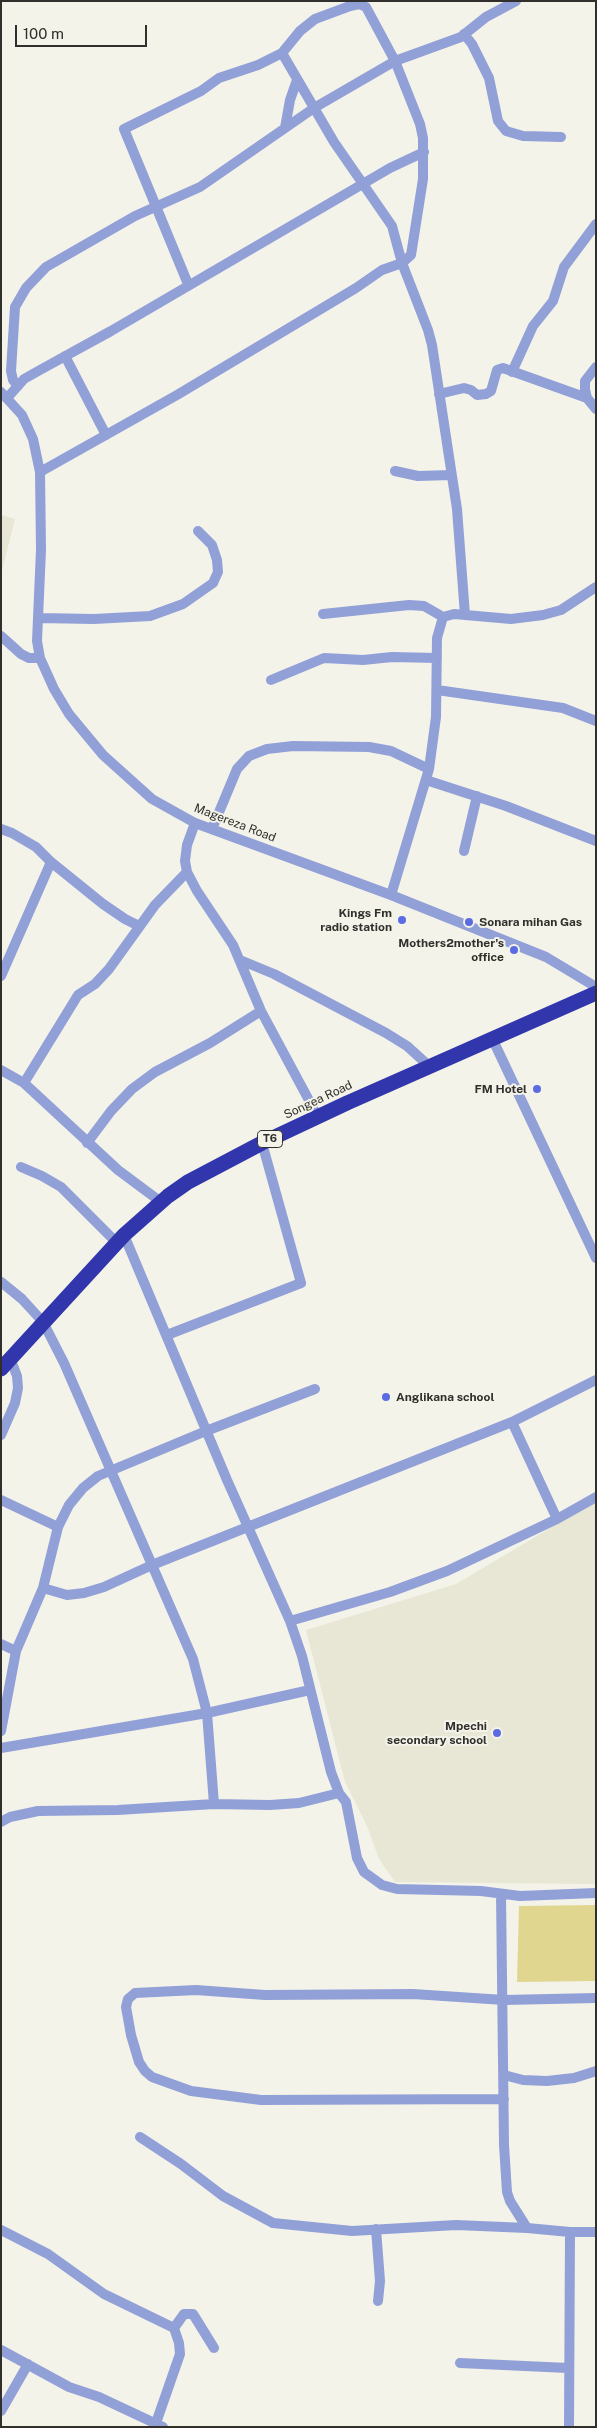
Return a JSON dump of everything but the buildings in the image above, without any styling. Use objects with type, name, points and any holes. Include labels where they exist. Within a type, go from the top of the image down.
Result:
[{"type":"highway","name":"Songea Road","points":[[6,1363],[121,1239],[161,1202],[188,1182],[262,1143],[318,1117],[596,993]]},
{"type":"street","points":[[18,386],[13,380],[11,370],[15,307],[26,288],[54,262],[124,222],[200,187],[314,108],[395,61],[464,34],[486,17],[516,1]]},
{"type":"street","points":[[40,472],[356,288],[382,270],[402,263],[413,250],[424,152],[420,124],[395,61],[368,4],[350,6],[309,23],[282,53],[258,65],[219,78],[201,91],[124,129],[188,284]]},
{"type":"street","points":[[464,34],[472,44],[489,78],[498,122],[501,126],[511,134],[561,137]]},
{"type":"street","points":[[282,53],[334,142],[365,184],[392,226],[402,263],[432,345],[457,509],[465,614]]},
{"type":"street","points":[[284,128],[290,100],[297,80]]},
{"type":"street","points":[[4,394],[188,284],[390,168],[424,152]]},
{"type":"street","points":[[512,372],[533,326],[553,301],[564,267],[596,224]]},
{"type":"street","points":[[65,356],[106,435]]},
{"type":"street","points":[[587,398],[585,381],[596,367]]},
{"type":"street","points":[[439,394],[464,388],[471,390],[476,395],[486,394],[491,391],[497,370],[503,368],[587,398],[596,409]]},
{"type":"street","name":"Magereza Road","points":[[4,394],[22,415],[33,439],[40,472],[42,550],[37,641],[40,658],[69,714],[102,755],[152,799],[195,823],[391,895],[546,957],[596,986]]},
{"type":"street","points":[[395,471],[418,476],[452,474]]},
{"type":"street","points":[[38,618],[94,620],[150,616],[183,604],[213,584],[218,572],[217,560],[212,545],[198,531]]},
{"type":"street","points":[[323,614],[409,605],[424,606],[443,617],[465,614],[511,619],[561,610],[596,587]]},
{"type":"street","points":[[391,895],[430,769],[437,690],[437,638],[443,617]]},
{"type":"street","points":[[1,636],[21,654],[29,658],[40,658]]},
{"type":"street","points":[[271,680],[324,658],[363,660],[392,657],[437,658]]},
{"type":"street","points":[[437,690],[563,708],[596,721]]},
{"type":"street","points":[[212,829],[237,769],[249,756],[267,749],[293,746],[369,747],[391,751],[430,769]]},
{"type":"street","points":[[426,780],[477,796],[596,841]]},
{"type":"street","points":[[464,851],[477,796]]},
{"type":"street","points":[[195,823],[186,845],[185,861],[187,872],[197,891],[233,945],[261,1011],[318,1117]]},
{"type":"street","points":[[1,829],[27,840],[51,862],[114,912],[139,926]]},
{"type":"street","points":[[1,976],[51,862]]},
{"type":"street","points":[[24,1083],[78,996],[95,984],[109,969],[155,905],[187,872]]},
{"type":"street","points":[[240,960],[274,974],[386,1033],[407,1046],[429,1066]]},
{"type":"street","points":[[87,1143],[132,1089],[155,1072],[210,1043],[261,1011]]},
{"type":"street","points":[[492,1038],[596,1258]]},
{"type":"street","points":[[1,1070],[24,1083],[118,1170],[161,1202]]},
{"type":"street","points":[[167,1335],[301,1283],[262,1143]]},
{"type":"street","points":[[21,1167],[61,1187],[121,1239],[167,1335],[248,1528],[290,1621],[331,1772],[338,1793],[346,1802],[357,1858],[364,1872],[382,1885],[397,1889],[520,1896],[596,1894]]},
{"type":"street","points":[[1,1282],[22,1299],[43,1322],[71,1379],[193,1660],[207,1713],[214,1804]]},
{"type":"street","points":[[1,1435],[15,1403],[18,1388],[17,1376],[6,1363]]},
{"type":"street","points":[[43,1588],[67,1595],[84,1594],[355,1483],[512,1422],[596,1380]]},
{"type":"street","points":[[1,1731],[16,1651],[43,1588],[58,1526],[69,1505],[83,1488],[98,1476],[111,1470],[206,1430],[315,1389]]},
{"type":"street","points":[[512,1422],[557,1519]]},
{"type":"street","points":[[290,1621],[390,1592],[448,1571],[557,1519],[596,1497]]},
{"type":"street","points":[[1,1500],[58,1526]]},
{"type":"street","points":[[1,1644],[16,1651]]},
{"type":"street","points":[[1,1748],[207,1713],[310,1690]]},
{"type":"street","points":[[1,1822],[10,1817],[38,1811],[118,1810],[214,1804],[270,1805],[299,1803],[338,1793]]},
{"type":"street","points":[[502,1894],[507,2192],[510,2201],[527,2228]]},
{"type":"street","points":[[504,2099],[261,2100],[191,2091],[152,2077],[138,2062],[126,2007],[128,1999],[135,1993],[196,1990],[242,1995],[413,1994],[504,2000],[596,1998]]},
{"type":"street","points":[[504,2075],[547,2081],[574,2078],[596,2071]]},
{"type":"street","points":[[140,2137],[181,2164],[222,2196],[251,2210],[267,2221],[335,2230],[456,2225],[596,2232]]},
{"type":"street","points":[[376,2229],[380,2266],[378,2301]]},
{"type":"street","points":[[1,2230],[48,2254],[104,2294],[174,2328],[180,2354],[160,2425],[99,2397],[65,2385],[1,2350]]},
{"type":"street","points":[[569,2427],[570,2232]]},
{"type":"street","points":[[174,2328],[184,2314],[194,2314],[214,2348]]},
{"type":"street","points":[[460,2363],[568,2368]]},
{"type":"street","points":[[1,2411],[28,2364]]},
{"type":"shaded area","points":[[1,515],[15,519],[1,574]]},
{"type":"shaded area","points":[[596,1501],[596,1884],[395,1882],[379,1859],[367,1826],[345,1782],[306,1630],[456,1584]]},
{"type":"shaded area","points":[[596,1905],[596,1981],[517,1982],[519,1906]]},
{"type":"place","name":"Kings Fm radio station","points":[[402,920]]},
{"type":"place","name":"Sonara mihan Gas","points":[[469,922]]},
{"type":"place","name":"Mothers2mother's office","points":[[514,950]]},
{"type":"place","name":"FM Hotel","points":[[537,1089]]},
{"type":"place","name":"Anglikana school","points":[[386,1397]]},
{"type":"place","name":"Mpechi secondary school","points":[[497,1733]]}]
